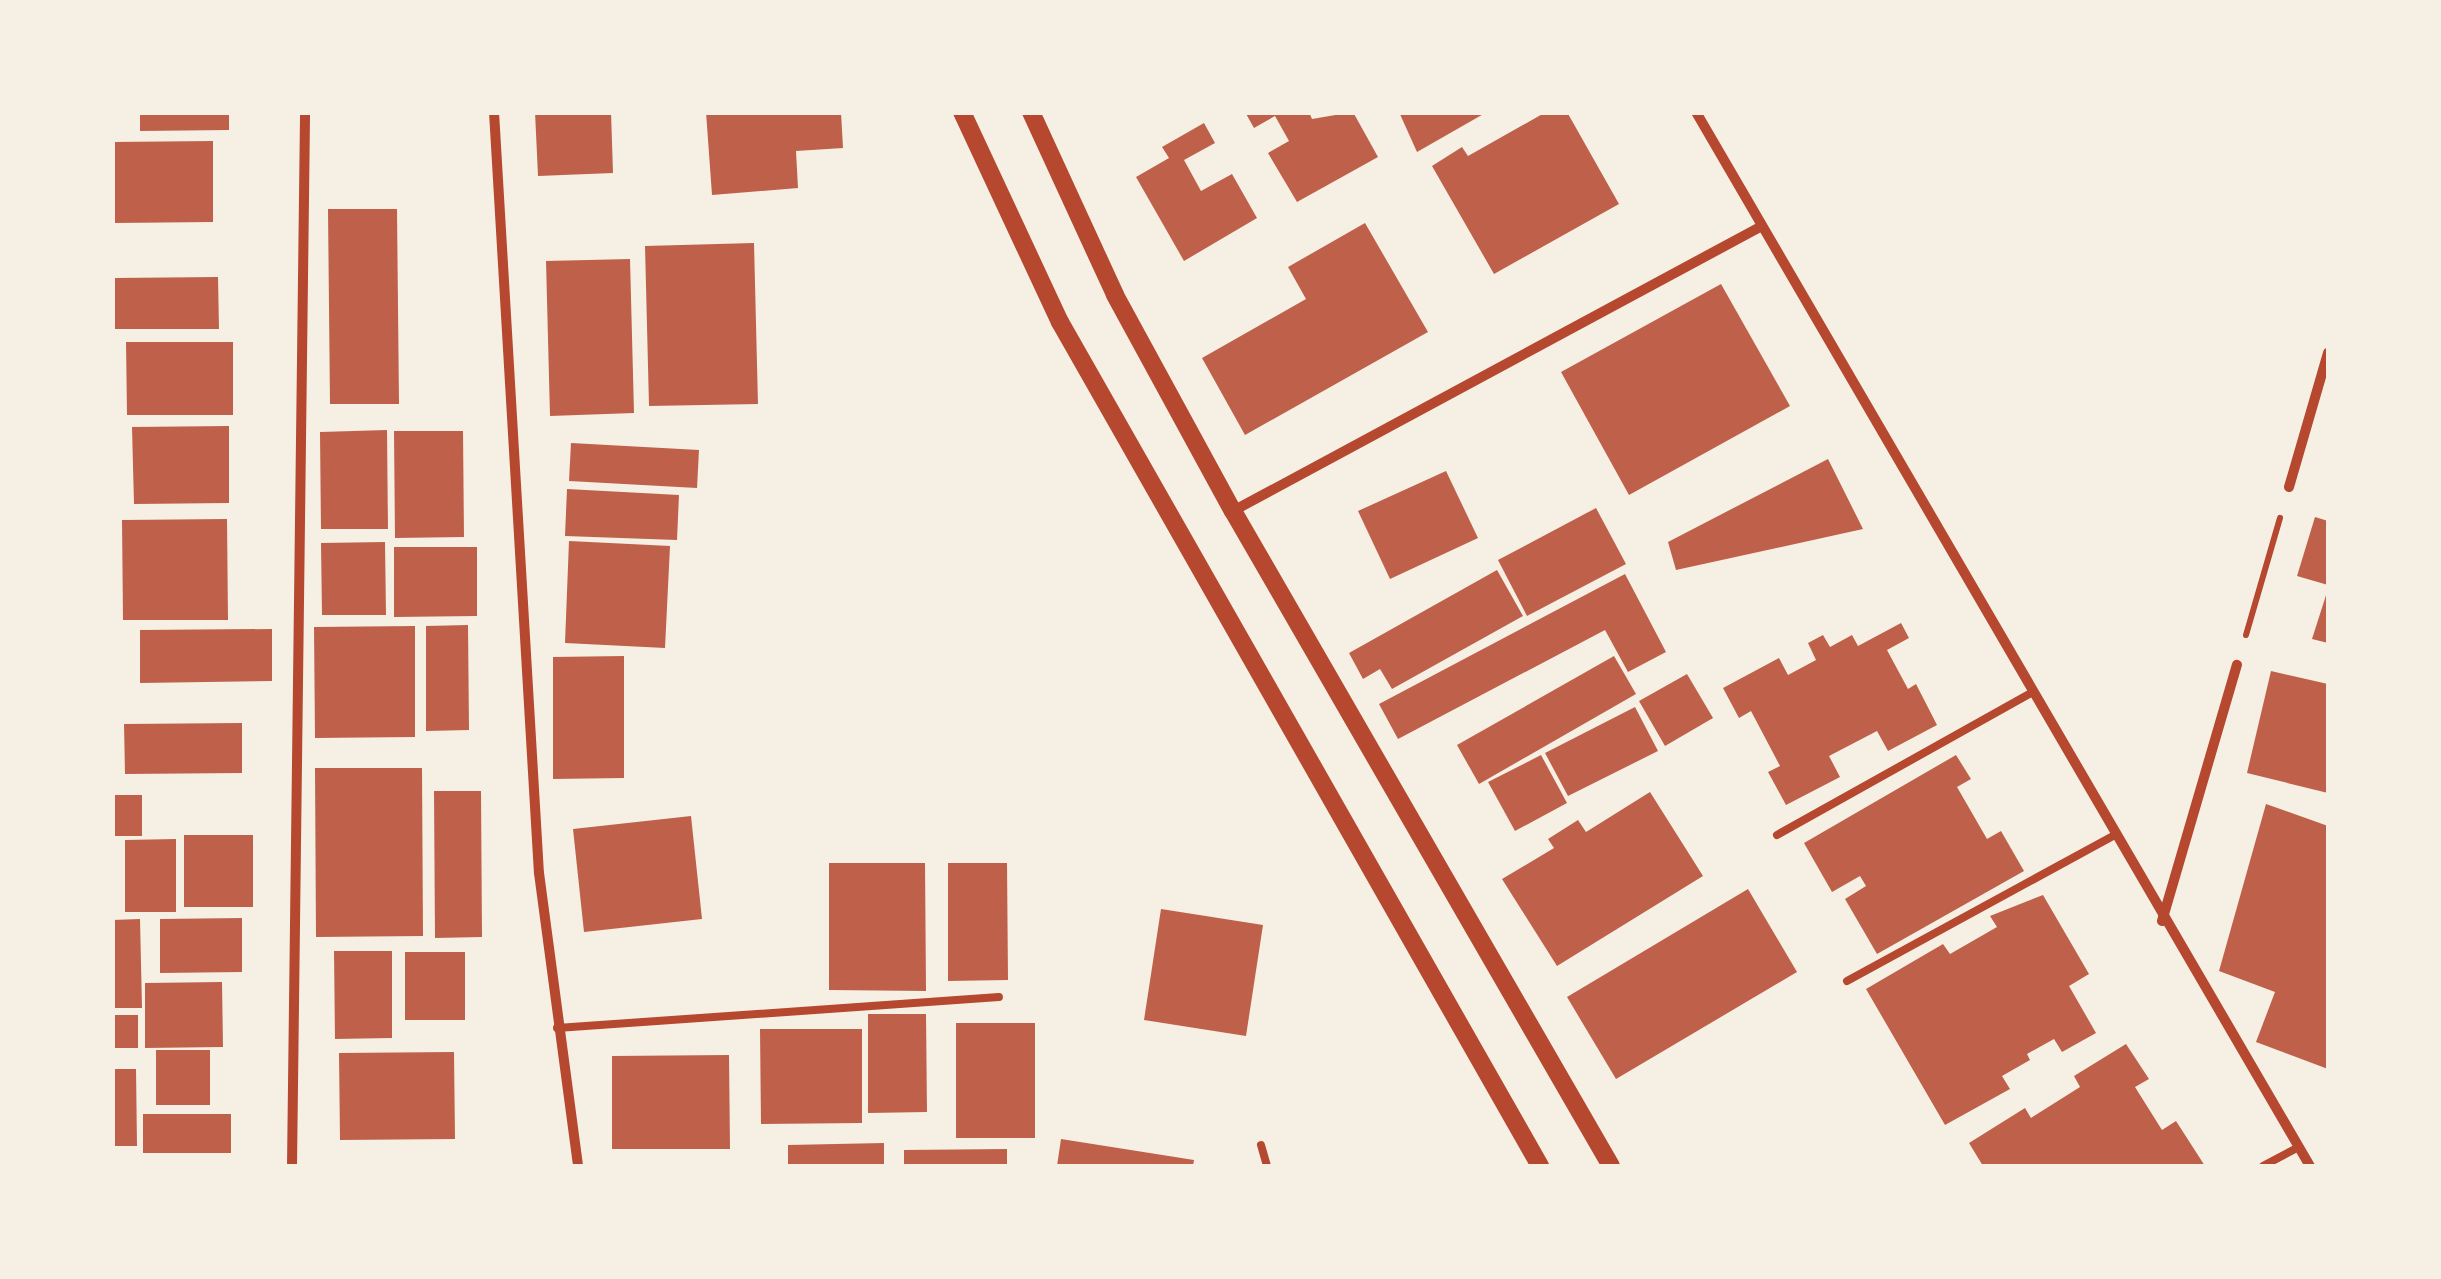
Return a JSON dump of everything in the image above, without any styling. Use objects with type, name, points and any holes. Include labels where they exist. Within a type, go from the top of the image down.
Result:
[{"type":"street","points":[[292,1166],[305,112]]},
{"type":"street","points":[[494,112],[532,773],[556,1028],[578,1166]]},
{"type":"street","points":[[962,112],[1070,339],[1540,1166]]},
{"type":"street","points":[[1030,112],[1116,295],[1233,511],[1611,1166]]},
{"type":"street","points":[[1696,112],[2162,921],[2310,1166]]},
{"type":"street","points":[[1233,511],[1760,227]]},
{"type":"street","points":[[2289,487],[2328,354]]},
{"type":"street","points":[[2162,921],[2238,666]]},
{"type":"lane","points":[[1778,835],[2031,694]]},
{"type":"lane","points":[[1847,981],[2113,836]]},
{"type":"lane","points":[[556,1028],[1000,997]]},
{"type":"lane","points":[[1261,1145],[1267,1166]]},
{"type":"lane","points":[[2264,1166],[2298,1147]]},
{"type":"path","points":[[2238,666],[2289,487]]},
{"type":"building","points":[[140,112],[229,112],[229,130],[140,131]]},
{"type":"building","points":[[535,112],[611,112],[613,173],[538,176]]},
{"type":"building","points":[[706,112],[841,112],[843,148],[796,151],[798,188],[712,195]]},
{"type":"building","points":[[1245,112],[1309,112],[1312,119],[1353,112],[1378,157],[1297,202],[1268,153],[1289,141],[1275,116],[1254,128]]},
{"type":"building","points":[[1399,112],[1487,112],[1417,152]]},
{"type":"building","points":[[1546,112],[1567,112],[1619,204],[1494,274],[1432,166],[1462,147],[1468,156]]},
{"type":"building","points":[[1204,123],[1215,143],[1184,160],[1201,191],[1232,174],[1257,218],[1184,261],[1136,177],[1169,158],[1162,147]]},
{"type":"building","points":[[213,141],[213,222],[114,223],[113,142]]},
{"type":"building","points":[[328,209],[397,209],[399,404],[330,404]]},
{"type":"building","points":[[1365,223],[1428,332],[1245,435],[1202,358],[1306,299],[1288,267]]},
{"type":"building","points":[[754,243],[758,404],[649,406],[645,246]]},
{"type":"building","points":[[630,259],[634,413],[550,416],[546,261]]},
{"type":"building","points":[[218,277],[219,329],[114,329],[114,278]]},
{"type":"building","points":[[1721,284],[1790,406],[1629,495],[1561,372]]},
{"type":"building","points":[[126,342],[233,342],[233,415],[127,415]]},
{"type":"building","points":[[229,426],[229,503],[134,504],[132,427]]},
{"type":"building","points":[[387,430],[388,529],[321,529],[320,432]]},
{"type":"building","points":[[394,431],[463,431],[464,537],[395,538]]},
{"type":"building","points":[[571,443],[699,450],[697,488],[569,481]]},
{"type":"building","points":[[1828,459],[1863,529],[1676,570],[1668,542]]},
{"type":"building","points":[[1446,471],[1478,538],[1390,579],[1358,511]]},
{"type":"building","points":[[567,489],[679,495],[677,540],[565,536]]},
{"type":"building","points":[[1596,508],[1626,564],[1527,616],[1498,560]]},
{"type":"building","points":[[2315,517],[2328,521],[2328,585],[2297,576]]},
{"type":"building","points":[[227,519],[228,620],[123,620],[122,520]]},
{"type":"building","points":[[569,541],[670,546],[665,648],[565,643]]},
{"type":"building","points":[[385,542],[386,615],[322,615],[321,543]]},
{"type":"building","points":[[394,547],[477,547],[477,616],[394,617]]},
{"type":"building","points":[[1497,570],[1523,616],[1392,689],[1380,669],[1363,679],[1349,653]]},
{"type":"building","points":[[1625,574],[1666,652],[1628,672],[1605,630],[1398,739],[1379,704]]},
{"type":"building","points":[[2328,589],[2328,643],[2312,639]]},
{"type":"building","points":[[1901,623],[1909,638],[1887,650],[1908,689],[1916,684],[1937,725],[1888,751],[1877,731],[1829,756],[1840,777],[1786,805],[1768,772],[1780,766],[1751,711],[1739,718],[1723,688],[1779,658],[1788,675],[1816,660],[1808,643],[1823,635],[1830,647],[1852,635],[1858,646]]},
{"type":"building","points":[[468,625],[469,730],[426,731],[426,626]]},
{"type":"building","points":[[415,626],[415,737],[315,738],[314,627]]},
{"type":"building","points":[[272,629],[272,681],[140,683],[140,630]]},
{"type":"building","points":[[624,656],[624,778],[553,779],[553,657]]},
{"type":"building","points":[[1614,656],[1636,694],[1479,784],[1457,745]]},
{"type":"building","points":[[2271,671],[2328,684],[2328,793],[2247,773]]},
{"type":"building","points":[[1687,674],[1713,718],[1665,746],[1639,701]]},
{"type":"building","points":[[1635,707],[1658,751],[1568,796],[1545,753]]},
{"type":"building","points":[[242,723],[242,773],[125,774],[124,724]]},
{"type":"building","points":[[1541,755],[1567,803],[1515,831],[1488,782]]},
{"type":"building","points":[[1956,755],[1971,779],[1957,787],[1987,839],[2001,831],[2024,871],[1877,954],[1845,899],[1866,886],[1860,876],[1832,892],[1804,843]]},
{"type":"building","points":[[315,768],[422,768],[423,936],[316,937]]},
{"type":"building","points":[[434,791],[481,791],[482,937],[435,938]]},
{"type":"building","points":[[1650,792],[1703,876],[1557,966],[1502,879],[1554,848],[1548,839],[1578,820],[1586,832]]},
{"type":"building","points":[[112,795],[142,795],[142,836],[112,836]]},
{"type":"building","points":[[2266,804],[2328,826],[2328,1069],[2256,1042],[2275,992],[2219,971]]},
{"type":"building","points":[[691,816],[702,919],[584,932],[573,829]]},
{"type":"building","points":[[184,835],[253,835],[253,907],[184,907]]},
{"type":"building","points":[[176,839],[176,912],[125,912],[125,840]]},
{"type":"building","points":[[829,863],[925,863],[926,991],[829,990]]},
{"type":"building","points":[[948,863],[1007,863],[1008,980],[948,981]]},
{"type":"building","points":[[1748,889],[1797,972],[1616,1079],[1567,997]]},
{"type":"building","points":[[2043,895],[2089,974],[2069,986],[2096,1033],[2062,1052],[2054,1039],[2027,1054],[2030,1060],[2002,1076],[2010,1089],[1945,1125],[1866,989],[1943,944],[1950,954],[1997,927],[1990,916]]},
{"type":"building","points":[[1161,909],[1263,925],[1246,1036],[1144,1020]]},
{"type":"building","points":[[242,918],[242,972],[160,973],[160,919]]},
{"type":"building","points":[[140,919],[142,1008],[112,1008],[112,920]]},
{"type":"building","points":[[334,951],[392,951],[392,1038],[335,1039]]},
{"type":"building","points":[[405,952],[465,952],[465,1020],[405,1020]]},
{"type":"building","points":[[222,982],[223,1047],[145,1048],[145,983]]},
{"type":"building","points":[[868,1014],[926,1014],[927,1112],[868,1113]]},
{"type":"building","points":[[112,1015],[138,1015],[138,1048],[112,1048]]},
{"type":"building","points":[[956,1023],[1035,1023],[1035,1138],[956,1138]]},
{"type":"building","points":[[760,1029],[862,1029],[862,1123],[761,1124]]},
{"type":"building","points":[[2126,1044],[2149,1079],[2135,1087],[2162,1130],[2176,1121],[2205,1166],[1983,1166],[1969,1143],[2025,1108],[2031,1118],[2080,1087],[2074,1076]]},
{"type":"building","points":[[156,1050],[210,1050],[210,1105],[156,1105]]},
{"type":"building","points":[[454,1052],[455,1139],[340,1140],[339,1053]]},
{"type":"building","points":[[729,1055],[730,1149],[612,1149],[612,1056]]},
{"type":"building","points":[[112,1069],[136,1069],[137,1146],[112,1146]]},
{"type":"building","points":[[143,1114],[231,1114],[231,1153],[143,1153]]},
{"type":"building","points":[[1061,1139],[1194,1160],[1193,1166],[1057,1166]]},
{"type":"building","points":[[884,1143],[884,1166],[788,1166],[788,1145]]},
{"type":"building","points":[[1007,1149],[1007,1166],[904,1166],[904,1150]]}]
